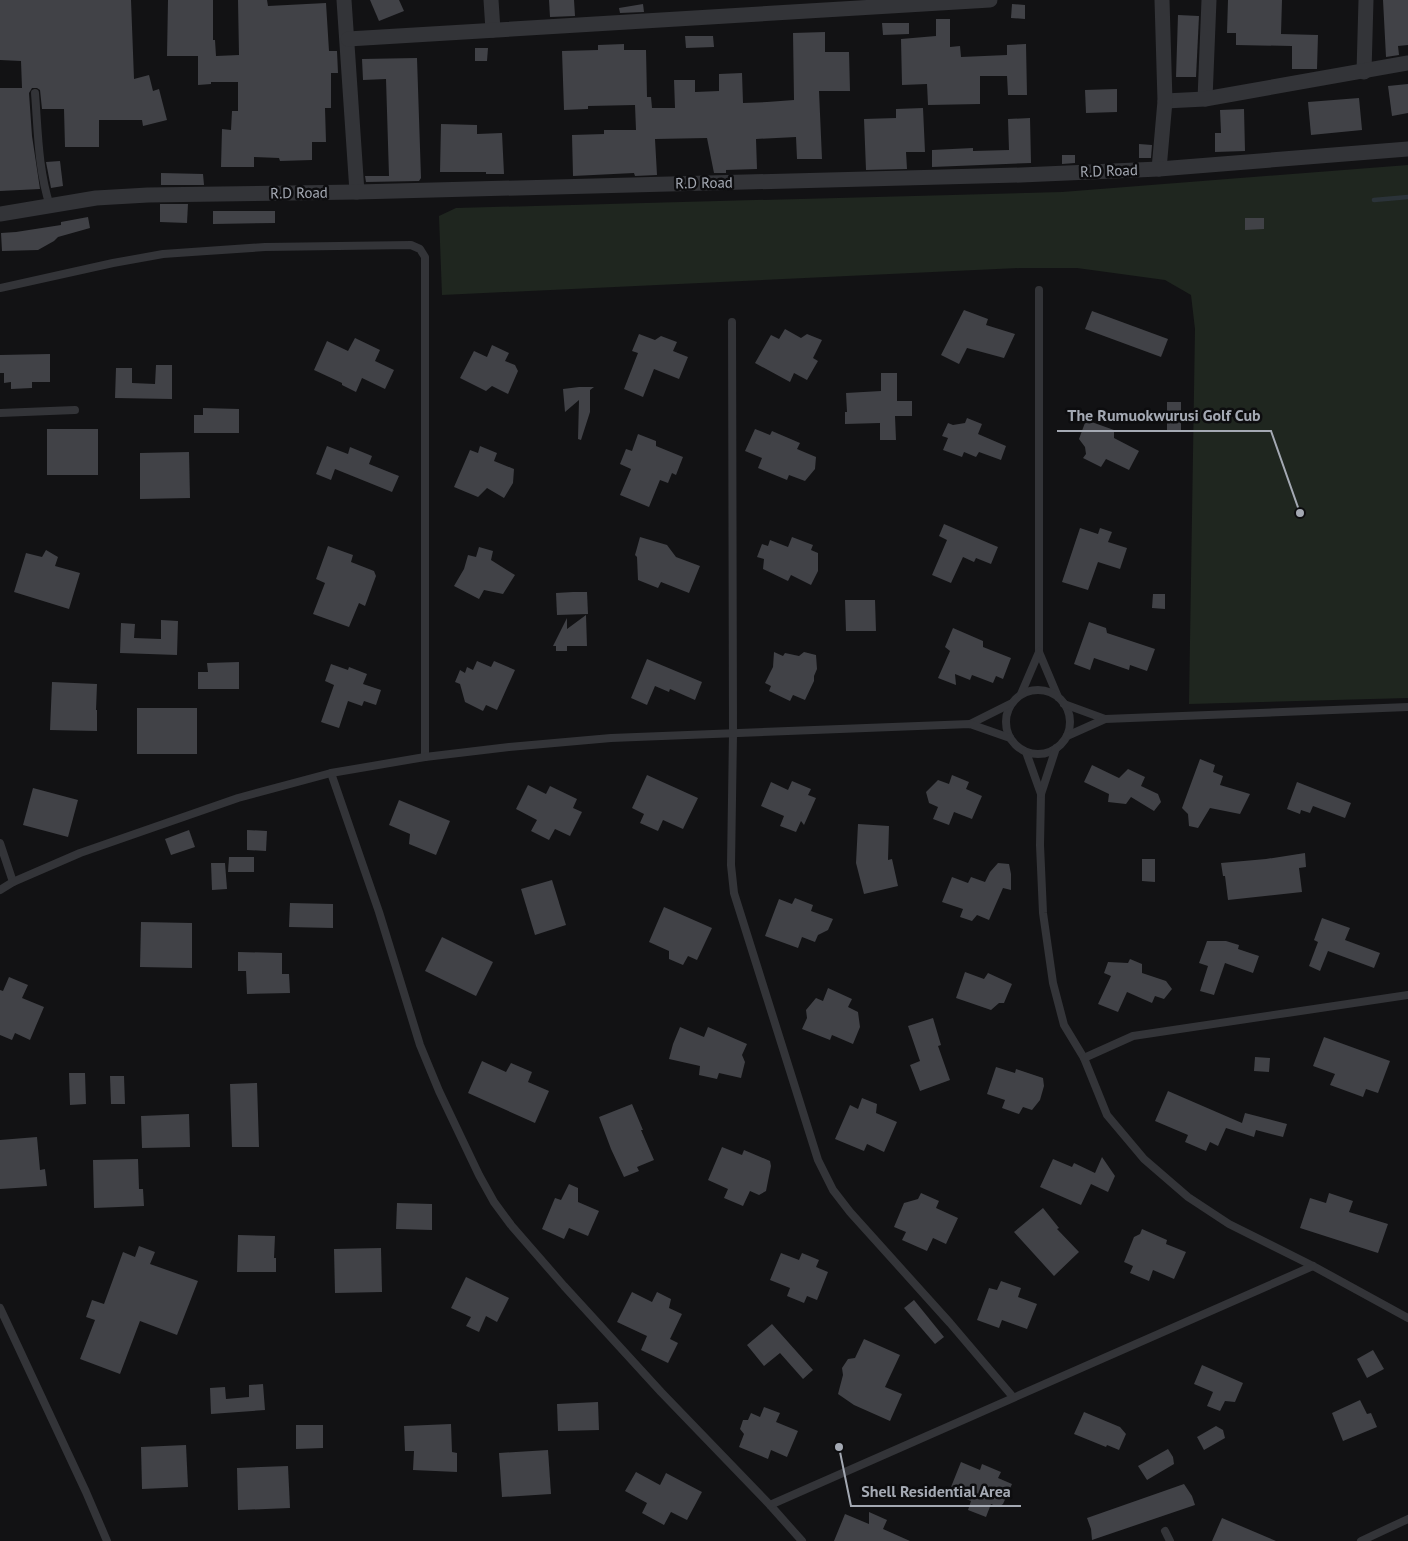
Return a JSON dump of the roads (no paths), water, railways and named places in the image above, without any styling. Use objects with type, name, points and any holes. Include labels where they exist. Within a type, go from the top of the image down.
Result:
[{"type":"street","points":[[344,0],[357,192]]},
{"type":"street","points":[[491,0],[493,30]]},
{"type":"street","points":[[348,39],[990,0]]},
{"type":"street","points":[[1159,169],[1165,101],[1162,0]]},
{"type":"street","points":[[1205,99],[1209,0]]},
{"type":"street","points":[[1364,72],[1366,0]]},
{"type":"street","points":[[1165,101],[1205,99],[1408,63]]},
{"type":"street","name":"R.D Road","points":[[0,214],[96,198],[148,194],[357,192],[1021,174],[1159,169],[1408,149]]},
{"type":"lane","points":[[35,93],[41,167],[50,206]]},
{"type":"lane","points":[[0,288],[163,254],[265,247],[410,245],[420,249],[425,257],[425,757]]},
{"type":"lane","points":[[1039,290],[1039,652],[1058,697]]},
{"type":"lane","points":[[732,322],[733,734],[731,865],[734,892],[818,1160],[833,1190],[850,1212],[950,1323],[1013,1397]]},
{"type":"lane","points":[[0,412],[75,410]]},
{"type":"lane","points":[[1021,694],[1039,652]]},
{"type":"lane","points":[[970,724],[1010,704],[1021,694],[1031,690],[1041,690],[1050,692],[1064,704],[1070,721],[1068,736]]},
{"type":"lane","points":[[1010,704],[1006,711],[1006,728],[1010,738],[1026,752],[1036,754],[1056,748],[1068,736],[1106,719],[1408,707]]},
{"type":"lane","points":[[1064,704],[1106,719]]},
{"type":"lane","points":[[0,890],[13,882],[80,853],[238,798],[331,773],[425,757],[611,738],[970,724],[1010,738]]},
{"type":"lane","points":[[1056,748],[1041,794],[1040,845],[1043,913],[1053,983],[1064,1025],[1084,1058],[1107,1115],[1144,1159],[1188,1196],[1229,1224],[1313,1266],[1408,1318]]},
{"type":"lane","points":[[1026,752],[1041,794]]},
{"type":"lane","points":[[331,773],[379,912],[420,1045],[438,1091],[479,1176],[494,1202],[511,1225],[564,1286],[802,1541]]},
{"type":"lane","points":[[0,843],[13,882]]},
{"type":"lane","points":[[1084,1058],[1133,1036],[1408,995]]},
{"type":"lane","points":[[770,1506],[1313,1266]]},
{"type":"lane","points":[[0,1308],[107,1541]]},
{"type":"lane","points":[[1361,1541],[1408,1519]]},
{"type":"lane","points":[[1166,1531],[1170,1541]]},
{"type":"waterway","points":[[1374,200],[1408,197]]},
{"type":"place","name":"The Rumuokwurusi Golf Cub","points":[[1300,513]]},
{"type":"place","name":"Shell Residential Area","points":[[839,1447]]}]
